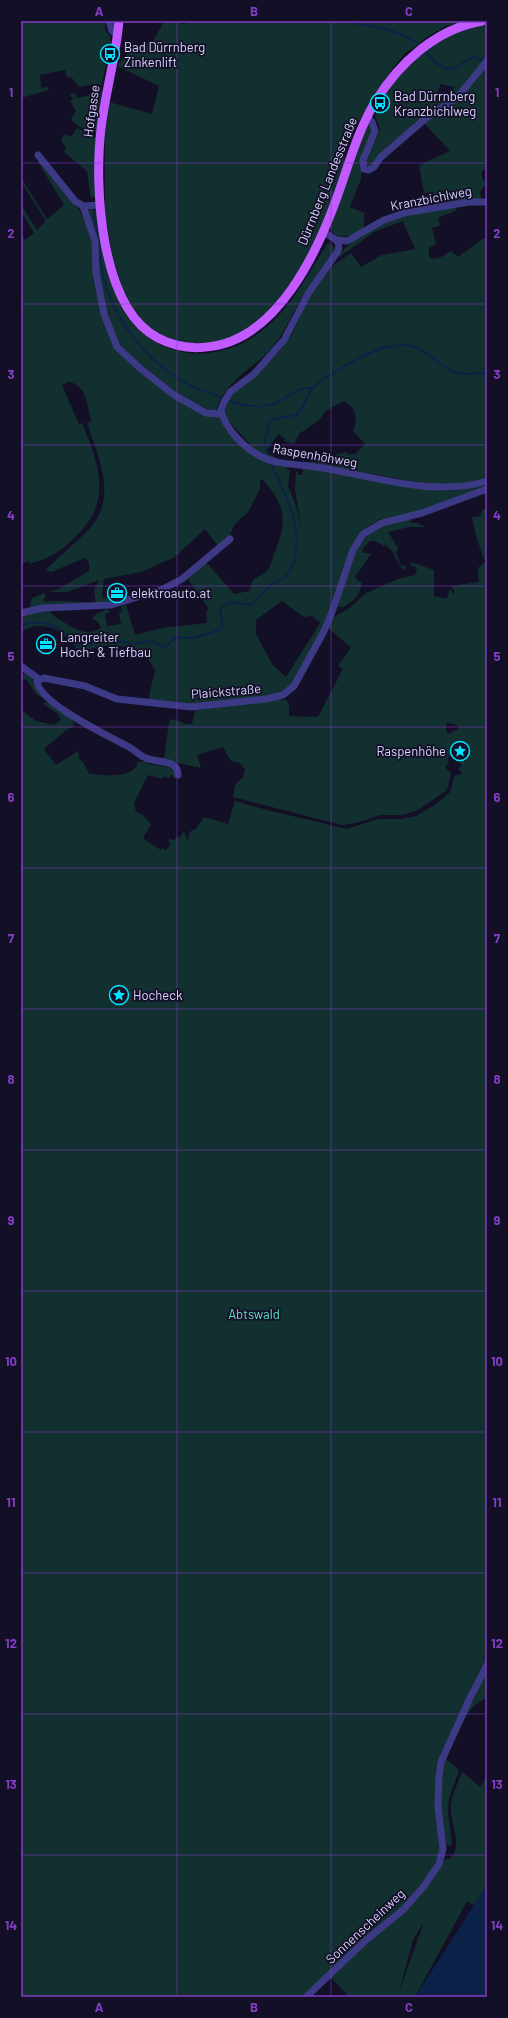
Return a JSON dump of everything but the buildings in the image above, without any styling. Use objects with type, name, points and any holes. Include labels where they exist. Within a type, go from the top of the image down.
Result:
[{"type":"main road","name":"Hofgasse","points":[[100,205],[98,175],[101,130],[118,35],[119,21]]},
{"type":"main road","name":"Dürrnberg Landesstraße","points":[[100,205],[105,242],[114,277],[128,309],[143,328],[154,336],[171,344],[188,348],[208,348],[228,343],[252,331],[263,322],[274,311],[298,279],[323,232],[334,206],[356,139],[384,88],[395,74],[421,49],[441,35],[482,21]]},
{"type":"street","points":[[109,21],[112,31],[118,35]]},
{"type":"street","points":[[367,117],[372,122],[376,131],[363,160],[363,167],[369,170],[374,167],[381,157],[426,118],[457,98],[487,61]]},
{"type":"street","points":[[38,155],[71,198],[83,206],[100,205]]},
{"type":"street","name":"Kranzbichlweg","points":[[337,240],[344,242],[398,215],[469,202],[487,202]]},
{"type":"street","points":[[83,206],[95,241],[96,272],[104,314],[117,347],[141,369],[174,395],[206,413],[222,414],[225,399],[254,374],[284,340],[309,292],[338,251],[350,239]]},
{"type":"street","points":[[323,232],[337,240],[339,244],[338,251]]},
{"type":"street","name":"Raspenhöhweg","points":[[222,414],[233,433],[264,458],[430,487],[460,487],[487,481]]},
{"type":"street","name":"Plaickstraße","points":[[39,679],[85,686],[117,699],[191,707],[266,699],[283,695],[294,686],[323,633],[331,615],[351,554],[357,541],[364,534],[382,523],[422,513],[487,489]]},
{"type":"street","points":[[21,613],[44,608],[110,605],[161,590],[182,579],[230,539]]},
{"type":"street","points":[[21,666],[39,679],[36,682],[40,690],[71,715],[103,734],[127,745],[146,758],[172,764],[176,768],[178,775]]},
{"type":"street","name":"Sonnenscheinweg","points":[[306,1997],[366,1940],[403,1910],[424,1886],[439,1864],[444,1849],[438,1806],[439,1777],[442,1762],[469,1700],[487,1665]]},
{"type":"green space","points":[[21,21],[105,21],[105,30],[111,38],[102,85],[94,84],[79,87],[72,78],[67,77],[65,70],[40,75],[41,88],[48,87],[49,90],[21,98]]},
{"type":"green space","points":[[164,21],[185,24],[187,21],[468,21],[446,26],[425,38],[417,46],[406,52],[393,68],[369,103],[357,125],[350,129],[346,140],[344,162],[329,208],[317,237],[299,271],[269,312],[238,335],[219,342],[185,344],[158,334],[146,326],[125,297],[113,259],[105,214],[105,142],[109,102],[152,114],[159,86],[117,66],[135,46],[146,42],[153,42]]},
{"type":"green space","points":[[487,23],[487,167],[482,172],[482,178],[486,184],[480,192],[482,200],[436,206],[433,192],[424,193],[419,165],[450,151],[423,122],[456,101],[470,85],[467,84],[454,99],[423,117],[369,167],[366,164],[365,159],[380,130],[375,115],[389,86],[425,51],[447,36],[472,26]],"holes":[[[440,84],[454,87],[452,98],[438,95]]]},
{"type":"green space","points":[[97,87],[102,87],[96,134],[78,126],[71,119],[76,111],[70,101],[73,99],[70,95],[75,93],[77,98],[92,94],[93,100]]},
{"type":"green space","points":[[368,124],[370,124],[372,132],[362,154],[361,179],[350,207],[364,213],[364,229],[355,234],[340,236],[332,231],[330,225],[351,163]]},
{"type":"green space","points":[[77,128],[95,137],[95,196],[91,199],[87,171],[64,152],[66,148],[61,140],[64,134],[71,137]]},
{"type":"green space","points":[[38,162],[40,162],[67,197],[77,207],[90,230],[113,345],[198,412],[221,418],[230,432],[254,449],[226,418],[225,404],[231,395],[257,375],[281,349],[292,334],[311,293],[329,268],[351,253],[361,267],[382,255],[415,249],[403,221],[374,232],[338,258],[355,239],[382,223],[405,215],[456,207],[457,210],[438,218],[440,226],[432,228],[436,244],[429,248],[429,257],[435,259],[451,251],[458,257],[484,238],[487,239],[487,478],[451,485],[421,483],[309,462],[346,452],[349,455],[351,453],[354,455],[365,444],[353,431],[356,422],[355,414],[351,407],[344,401],[326,411],[319,420],[299,434],[294,444],[284,441],[285,439],[278,434],[267,450],[268,453],[276,458],[276,463],[283,465],[290,471],[288,486],[296,505],[301,530],[295,489],[296,472],[298,472],[298,475],[302,475],[303,466],[422,489],[448,491],[487,483],[487,487],[414,513],[381,519],[369,526],[356,539],[325,626],[292,685],[283,694],[193,705],[148,701],[155,670],[147,658],[140,652],[130,648],[112,645],[101,646],[88,650],[80,650],[61,633],[44,626],[32,627],[21,632],[21,616],[50,610],[54,616],[71,627],[85,632],[96,631],[101,628],[98,622],[92,619],[96,614],[108,609],[110,612],[105,614],[107,626],[121,624],[119,613],[122,612],[121,606],[126,605],[135,635],[162,628],[207,623],[206,612],[209,609],[188,579],[206,562],[234,594],[249,591],[253,580],[266,572],[269,568],[282,531],[282,512],[272,491],[262,479],[260,480],[260,489],[248,512],[235,524],[228,539],[218,546],[205,529],[175,557],[141,572],[104,579],[102,596],[104,598],[111,593],[112,599],[110,603],[96,605],[94,590],[99,580],[67,592],[48,592],[59,589],[89,571],[89,563],[85,558],[51,572],[46,570],[90,528],[98,516],[103,504],[103,477],[96,449],[87,423],[91,422],[86,398],[80,388],[69,382],[62,385],[79,424],[82,423],[93,453],[99,482],[99,496],[95,510],[88,523],[65,546],[44,559],[30,564],[29,561],[21,564],[21,234],[25,240],[34,233],[21,211],[21,205],[37,230],[46,221],[21,182],[21,178],[47,219],[64,205]],"holes":[[[282,601],[304,617],[312,616],[320,623],[286,677],[272,664],[256,634],[256,620]]]},
{"type":"green space","points":[[91,209],[97,211],[119,297],[123,307],[135,325],[150,339],[168,348],[187,353],[206,353],[226,349],[245,342],[263,330],[291,300],[328,243],[336,248],[305,292],[278,341],[267,353],[229,387],[218,404],[216,413],[183,398],[124,351],[116,340],[106,313],[88,211]]},
{"type":"green space","name":"Abtswald","points":[[483,509],[487,510],[487,1698],[479,1702],[467,1715],[457,1733],[446,1759],[459,1770],[449,1799],[448,1812],[452,1845],[448,1846],[445,1841],[432,1869],[407,1902],[304,1997],[21,1997],[21,710],[36,721],[54,725],[61,720],[57,713],[42,703],[48,702],[72,719],[74,726],[66,730],[44,749],[56,765],[78,751],[79,759],[83,762],[89,774],[122,774],[133,769],[137,765],[137,762],[145,761],[149,764],[174,768],[176,775],[173,778],[172,775],[170,775],[170,778],[163,777],[162,779],[148,775],[134,803],[136,812],[143,815],[151,824],[144,836],[144,839],[161,850],[162,848],[166,850],[171,844],[168,842],[169,839],[174,840],[176,837],[179,838],[184,831],[188,841],[189,832],[196,829],[204,817],[228,824],[235,801],[347,829],[378,819],[401,819],[416,816],[446,796],[450,792],[455,775],[459,775],[462,772],[458,769],[462,765],[450,755],[447,760],[449,762],[445,767],[451,773],[447,790],[418,810],[403,815],[380,815],[356,823],[342,825],[233,797],[235,785],[243,777],[245,769],[240,763],[231,761],[223,747],[197,755],[201,768],[164,760],[169,722],[170,719],[183,722],[183,724],[192,724],[195,710],[279,699],[286,700],[289,703],[289,716],[316,717],[319,715],[343,669],[338,666],[351,647],[328,628],[334,617],[348,609],[366,593],[398,579],[415,575],[417,568],[410,565],[411,562],[434,570],[434,596],[447,599],[450,588],[453,594],[455,593],[451,586],[479,582],[478,568],[485,562],[476,536],[472,517],[480,516]],"holes":[[[446,723],[455,724],[460,728],[449,734],[446,731]]]},
{"type":"green space","points":[[405,520],[411,520],[412,523],[418,523],[425,527],[409,527],[388,532],[398,548],[396,553],[401,565],[406,566],[404,571],[394,556],[395,554],[386,545],[384,546],[375,541],[370,541],[364,547],[362,552],[371,554],[355,577],[358,581],[362,582],[360,590],[350,603],[343,607],[339,607],[338,605],[349,570],[356,550],[363,538],[382,526]]},
{"type":"green space","points":[[44,593],[46,596],[43,600],[45,602],[89,602],[88,604],[31,608],[32,598]]},
{"type":"green space","points":[[25,673],[32,677],[36,689],[44,699],[35,693],[27,680],[21,679],[21,676]]},
{"type":"green space","points":[[462,1772],[480,1787],[487,1776],[487,1885],[475,1906],[467,1901],[415,1997],[346,1997],[346,1993],[330,1977],[426,1887],[445,1859],[449,1859],[454,1854],[456,1841],[451,1805]],"holes":[[[423,1925],[399,1992],[413,1940]]]},
{"type":"water","points":[[487,1885],[487,1997],[415,1997]]},
{"type":"waterway","points":[[341,21],[372,26],[395,32],[414,41],[421,47]]},
{"type":"waterway","points":[[374,21],[375,27]]},
{"type":"waterway","points":[[423,50],[438,64],[447,69],[457,67],[474,57],[484,61]]},
{"type":"waterway","points":[[94,213],[103,274],[108,292],[124,325],[147,354],[161,366],[192,386],[223,398]]},
{"type":"waterway","points":[[267,454],[265,440],[270,420],[296,415],[302,408],[311,390],[322,380],[360,357],[382,348],[401,345],[410,346],[418,348],[451,371],[462,374],[487,373]]},
{"type":"waterway","points":[[227,400],[247,406],[262,406],[282,400],[300,389],[313,388]]},
{"type":"waterway","points":[[21,626],[34,622],[52,625],[68,636],[76,645],[81,647],[105,639],[135,644],[151,641],[164,647],[167,646],[174,638],[194,638],[214,632],[223,627],[220,610],[223,606],[230,602],[252,604],[271,584],[283,579],[294,563],[296,549],[294,519],[289,504],[271,465]]},
{"type":"place","name":"Bad Dürrnberg Zinkenlift","points":[[110,54]]},
{"type":"place","name":"Bad Dürrnberg Kranzbichlweg","points":[[380,103]]},
{"type":"place","name":"elektroauto.at","points":[[117,593]]},
{"type":"place","name":"Langreiter Hoch- & Tiefbau","points":[[46,644]]},
{"type":"place","name":"Raspenhöhe","points":[[460,751]]},
{"type":"place","name":"Hocheck","points":[[119,995]]}]
